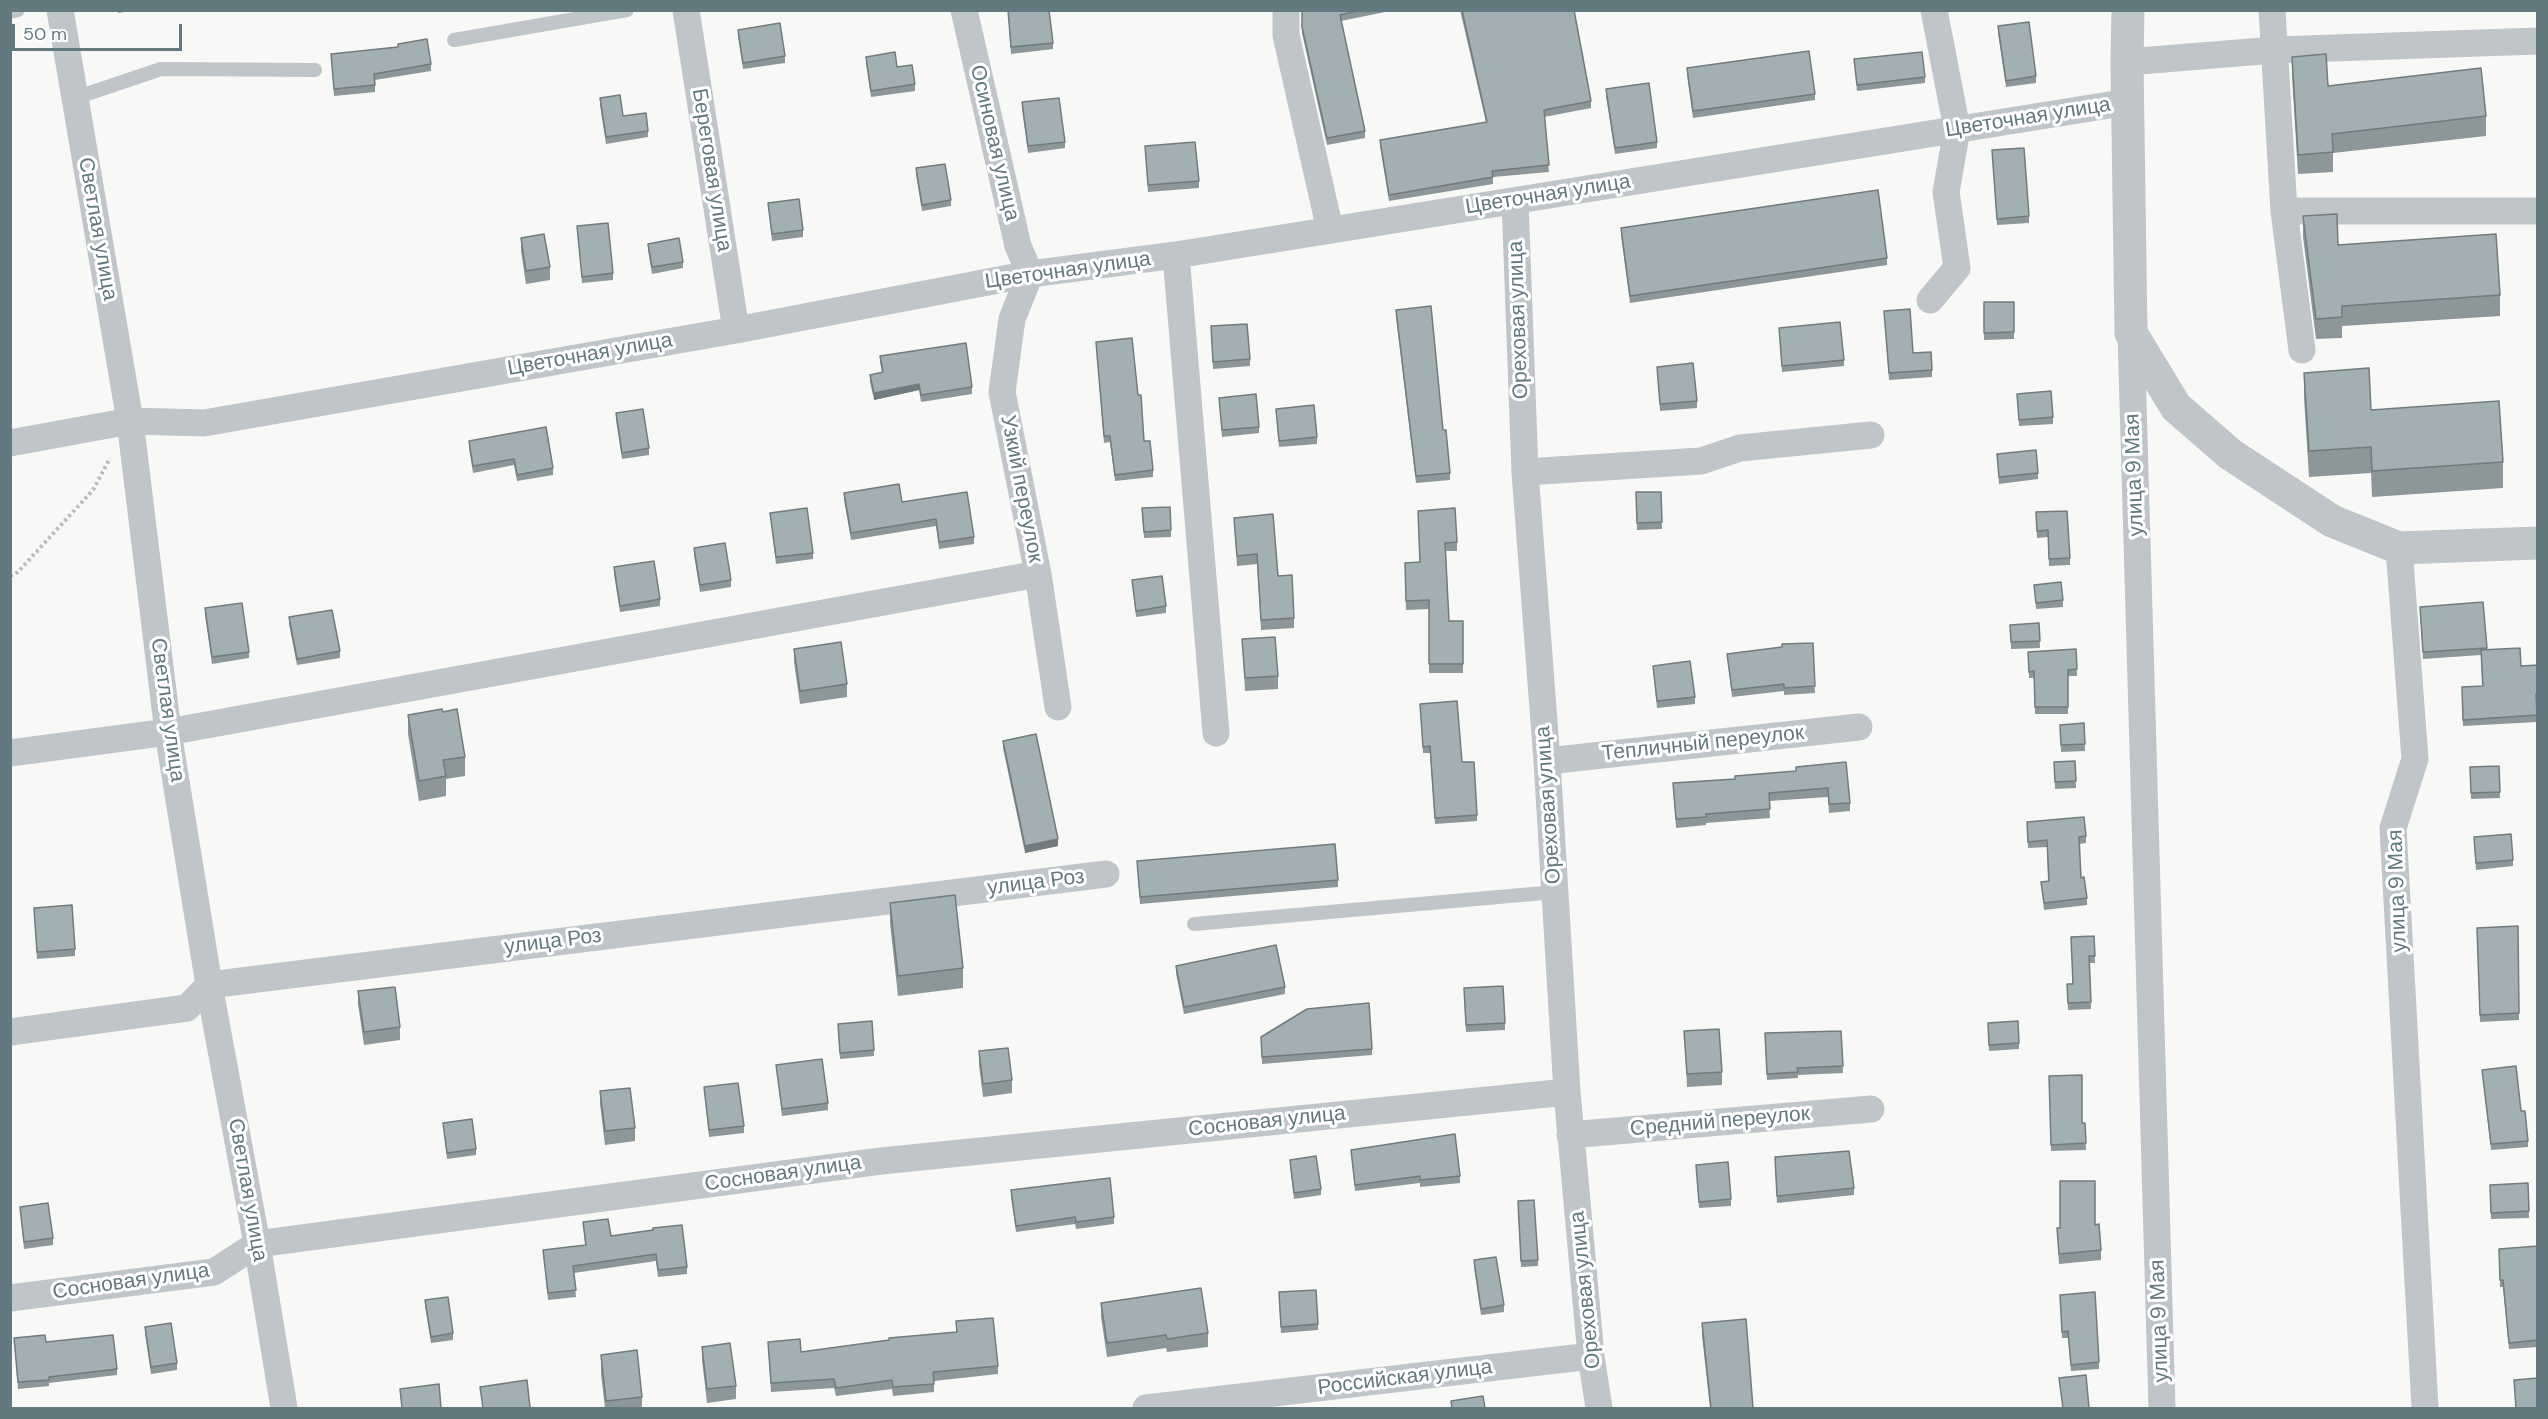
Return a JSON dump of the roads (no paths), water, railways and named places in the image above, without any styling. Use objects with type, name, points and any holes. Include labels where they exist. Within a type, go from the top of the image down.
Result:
[{"type":"street","name":"Светлая улица","points":[[60,10],[130,421],[168,732],[209,985],[257,1244],[284,1408]]},
{"type":"street","name":"Береговая улица","points":[[686,10],[736,330]]},
{"type":"street","name":"Осиновая улица","points":[[963,10],[1017,246],[1030,274]]},
{"type":"street","points":[[1286,10],[1286,35],[1330,231]]},
{"type":"street","points":[[1930,300],[1957,268],[1946,192],[1957,129],[1934,10]]},
{"type":"street","name":"улица 9 Мая","points":[[2128,10],[2131,333],[2162,1408]]},
{"type":"street","points":[[2272,10],[2284,211],[2302,350]]},
{"type":"street","points":[[2127,62],[2275,50],[2538,41]]},
{"type":"street","name":"Цветочная улица","points":[[11,438],[130,421],[204,423],[736,330],[1030,274],[1176,255],[1330,231],[2128,102]]},
{"type":"street","name":"Ореховая улица","points":[[1515,201],[1525,472],[1547,761],[1567,1092],[1591,1356],[1599,1408]]},
{"type":"street","points":[[2284,211],[2538,212]]},
{"type":"street","points":[[1176,255],[1216,733]]},
{"type":"street","name":"Узкий переулок","points":[[1030,274],[1012,319],[1002,392],[1038,574],[1058,707]]},
{"type":"street","name":"улица 9 Мая","points":[[2131,333],[2176,406],[2230,454],[2332,521],[2399,548],[2415,759],[2393,828],[2425,1408]]},
{"type":"street","points":[[1525,472],[1701,461],[1740,448],[1871,435]]},
{"type":"street","points":[[2399,548],[2538,543]]},
{"type":"street","points":[[10,753],[168,732],[1038,574]]},
{"type":"street","name":"Тепличный переулок","points":[[1547,761],[1859,727]]},
{"type":"street","name":"улица Роз","points":[[209,985],[1106,874]]},
{"type":"street","points":[[10,1032],[187,1008],[209,985]]},
{"type":"street","name":"Сосновая улица","points":[[10,1298],[214,1272],[257,1244],[881,1161],[1567,1092]]},
{"type":"street","name":"Средний переулок","points":[[1570,1135],[1870,1109]]},
{"type":"street","name":"Российская улица","points":[[1146,1408],[1591,1356]]},
{"type":"lane","points":[[10,12],[18,10]]},
{"type":"lane","points":[[454,40],[627,10]]},
{"type":"lane","points":[[75,98],[161,69],[315,70]]},
{"type":"lane","points":[[1194,924],[1555,892]]}]
